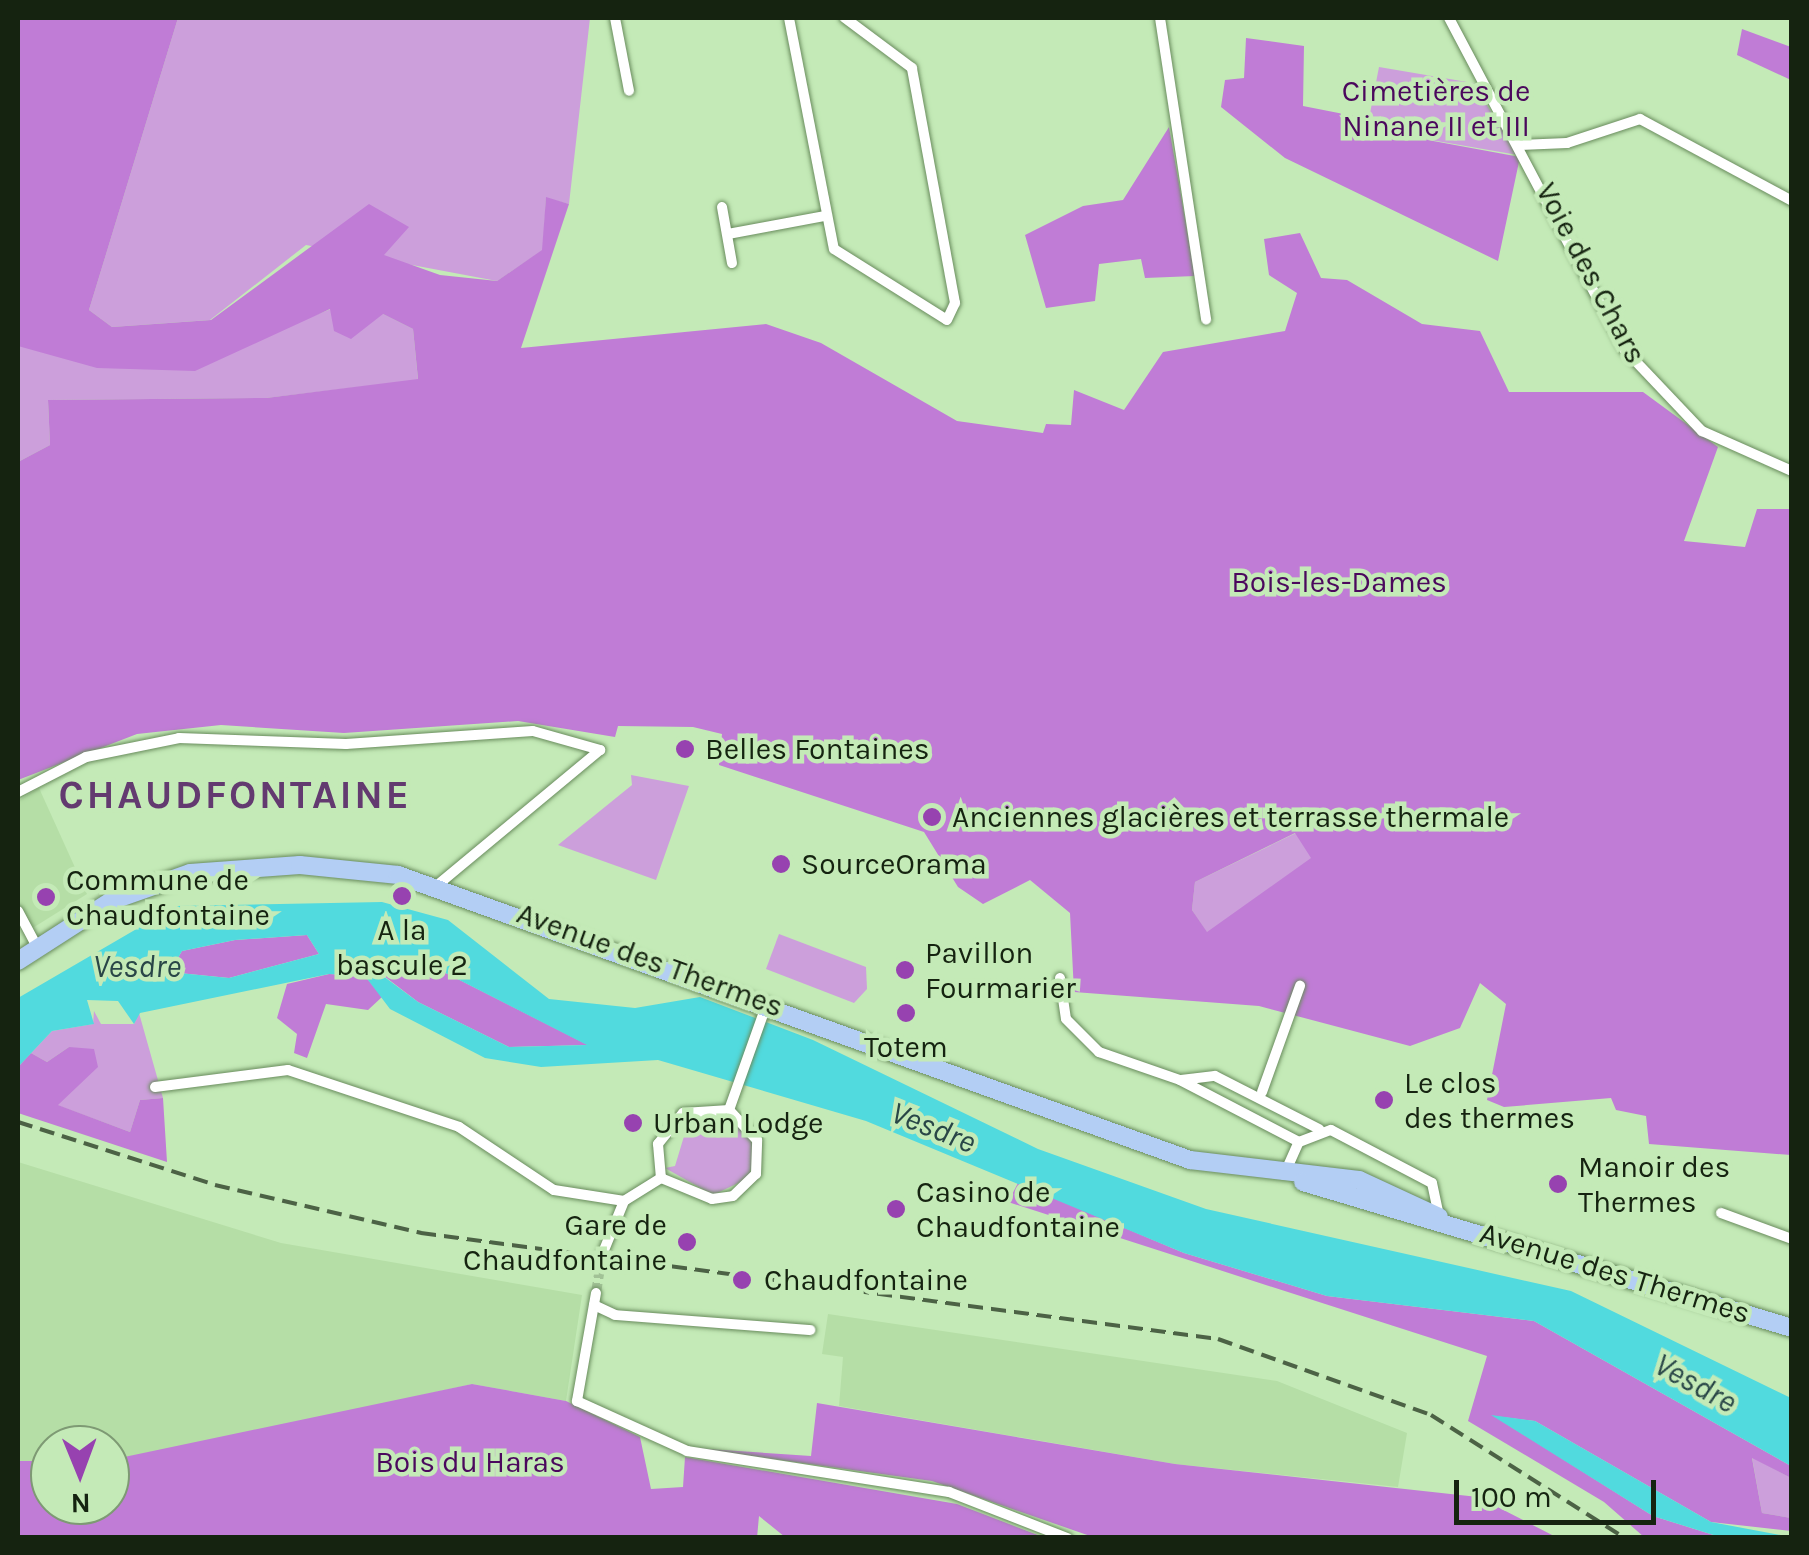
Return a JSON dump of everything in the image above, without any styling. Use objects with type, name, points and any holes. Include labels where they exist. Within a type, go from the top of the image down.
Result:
[{"type":"main road","name":"Avenue des Thermes","points":[[18,961],[36,945],[139,888],[230,866],[358,869],[436,886],[767,1002],[1190,1160],[1392,1189],[1439,1217],[1792,1328]]},
{"type":"street","points":[[615,18],[629,91]]},
{"type":"street","points":[[789,18],[825,216],[847,262],[951,318],[912,68],[844,18]]},
{"type":"street","points":[[1160,18],[1206,320]]},
{"type":"street","name":"Voie des Chars","points":[[1448,18],[1520,145],[1624,350],[1661,394],[1702,431],[1792,471]]},
{"type":"street","points":[[1520,145],[1567,143],[1640,120],[1792,201]]},
{"type":"street","points":[[722,208],[732,263]]},
{"type":"street","points":[[728,234],[825,216]]},
{"type":"street","points":[[18,792],[86,757],[178,738],[346,744],[533,731],[600,750],[436,886]]},
{"type":"street","points":[[18,911],[36,945]]},
{"type":"street","points":[[1060,978],[1066,1019],[1081,1038],[1180,1080],[1299,1142]]},
{"type":"street","points":[[1262,1092],[1300,986]]},
{"type":"street","points":[[729,1110],[767,1002]]},
{"type":"street","points":[[155,1088],[288,1070],[459,1128],[554,1190],[624,1201]]},
{"type":"street","points":[[1180,1080],[1215,1076],[1262,1092],[1319,1129],[1299,1142],[1283,1176]]},
{"type":"street","points":[[696,1108],[729,1110],[757,1140],[750,1184],[712,1199],[661,1178],[658,1144],[671,1122],[696,1108]]},
{"type":"street","name":"Avenue des Thermes","points":[[1319,1129],[1432,1184],[1439,1217]]},
{"type":"street","points":[[602,1255],[624,1201],[661,1178]]},
{"type":"street","points":[[1721,1213],[1792,1239]]},
{"type":"street","points":[[810,1330],[615,1316],[595,1299],[577,1401],[686,1451],[925,1486],[1067,1538]]},
{"type":"shaded area","points":[[39,788],[87,894],[31,929],[18,902],[18,801]]},
{"type":"shaded area","points":[[18,1162],[281,1243],[582,1295],[566,1401],[472,1384],[130,1460],[130,1425],[30,1425],[30,1461],[18,1461]]},
{"type":"shaded area","points":[[828,1314],[1277,1381],[1407,1433],[1398,1487],[1175,1464],[839,1406],[843,1357],[822,1354]]},
{"type":"green space","name":"Bois-les-Dames","points":[[18,18],[178,18],[89,310],[112,327],[211,320],[369,204],[409,227],[384,255],[440,275],[497,281],[542,250],[546,197],[569,204],[521,348],[766,324],[821,343],[957,421],[1043,433],[1046,424],[1071,425],[1074,390],[1124,410],[1163,352],[1285,331],[1297,293],[1269,275],[1264,239],[1300,233],[1321,278],[1347,280],[1422,324],[1480,331],[1509,392],[1643,392],[1718,447],[1684,541],[1745,547],[1757,509],[1791,509],[1791,1155],[1649,1144],[1646,1116],[1616,1110],[1611,1098],[1504,1107],[1487,1100],[1506,1004],[1480,983],[1460,1028],[1410,1046],[1259,1006],[1074,992],[1070,913],[1030,880],[983,904],[958,887],[924,832],[719,765],[722,734],[693,727],[618,726],[615,737],[518,721],[344,733],[221,725],[137,734],[18,780],[18,462],[50,445],[48,400],[266,398],[418,379],[413,329],[383,314],[351,339],[334,331],[330,309],[195,371],[97,368],[18,346]],"holes":[[[1295,833],[1311,858],[1207,932],[1192,910],[1195,882]]]},
{"type":"green space","points":[[178,18],[590,18],[569,204],[546,198],[543,250],[497,281],[306,245],[210,320],[112,327],[89,310]]},
{"type":"green space","points":[[1742,29],[1791,47],[1791,80],[1737,55]]},
{"type":"green space","points":[[1246,38],[1304,46],[1303,106],[1369,119],[1368,129],[1520,157],[1498,261],[1285,158],[1221,107],[1225,80],[1244,78]]},
{"type":"green space","name":"Cimetières de Ninane II et III","points":[[1379,67],[1473,83],[1518,155],[1367,129]]},
{"type":"green space","points":[[1169,127],[1195,276],[1145,278],[1141,259],[1099,264],[1095,301],[1046,308],[1025,235],[1083,206],[1123,200]]},
{"type":"green space","points":[[331,309],[383,314],[413,329],[418,380],[266,398],[48,400],[50,445],[18,462],[18,346],[283,328]]},
{"type":"green space","points":[[631,775],[689,786],[656,880],[558,845],[632,785]]},
{"type":"green space","points":[[1296,833],[1312,858],[1207,933],[1192,910],[1195,882]]},
{"type":"green space","points":[[779,934],[866,967],[867,989],[854,1003],[766,969]]},
{"type":"green space","points":[[307,935],[319,954],[229,978],[179,973],[176,961],[182,951],[235,940]]},
{"type":"green space","points":[[375,957],[426,963],[588,1045],[509,1047],[418,1002],[371,966]]},
{"type":"green space","points":[[329,974],[365,976],[382,997],[368,1010],[326,1004],[307,1058],[294,1053],[297,1034],[277,1018],[287,984]]},
{"type":"green space","points":[[94,1011],[101,1024],[134,1024],[139,1013],[163,1098],[140,1100],[130,1132],[57,1105],[97,1067],[69,1047],[47,1062],[31,1053],[52,1031],[93,1024]]},
{"type":"green space","points":[[69,1047],[94,1049],[98,1067],[58,1105],[130,1132],[140,1100],[163,1098],[167,1162],[18,1113],[18,1067],[31,1053],[47,1062]]},
{"type":"green space","points":[[714,1111],[742,1124],[755,1148],[749,1178],[713,1195],[665,1168],[675,1166],[685,1133],[713,1124]]},
{"type":"green space","points":[[1018,1183],[1184,1253],[1327,1296],[1534,1321],[1791,1466],[1791,1478],[1752,1458],[1762,1513],[1791,1518],[1791,1531],[1711,1522],[1535,1421],[1494,1416],[1653,1516],[1720,1537],[1644,1537],[1604,1502],[1468,1421],[1487,1356],[1008,1202]]},
{"type":"green space","name":"Bois du Haras","points":[[472,1384],[566,1401],[640,1437],[651,1489],[683,1487],[685,1457],[957,1504],[1043,1537],[785,1537],[759,1516],[757,1538],[18,1537],[18,1461],[30,1461],[30,1525],[130,1525],[130,1456]]},
{"type":"green space","points":[[817,1403],[1175,1464],[1478,1497],[1556,1537],[1093,1537],[932,1481],[693,1448],[811,1456]]},
{"type":"green space","points":[[1752,1457],[1791,1478],[1791,1518],[1762,1513]]},
{"type":"water","name":"Vesdre","points":[[382,902],[448,920],[549,999],[635,1008],[700,997],[813,1040],[1038,1149],[1206,1209],[1571,1291],[1791,1398],[1791,1466],[1534,1321],[1327,1296],[1184,1253],[866,1121],[658,1060],[541,1067],[485,1058],[390,1009],[365,976],[329,974],[140,1013],[134,1024],[118,1001],[87,1000],[94,1024],[52,1031],[18,1067],[18,998],[176,906]],"holes":[[[307,935],[319,954],[229,978],[179,973],[176,961],[182,951],[235,940]],[[375,958],[426,963],[587,1045],[509,1047],[418,1002],[371,967]]]},
{"type":"water","points":[[1491,1415],[1535,1421],[1711,1522],[1791,1537],[1720,1537],[1653,1516]]},
{"type":"tunnel","points":[[596,1293],[602,1255]]},
{"type":"railway","points":[[18,1122],[215,1185],[421,1233],[1218,1339],[1431,1415],[1625,1538]]},
{"type":"place","name":"Belles Fontaines","points":[[685,749]]},
{"type":"place","name":"Anciennes glacières et terrasse thermale","points":[[932,817]]},
{"type":"place","name":"SourceOrama","points":[[781,864]]},
{"type":"place","name":"A la bascule 2","points":[[402,896]]},
{"type":"place","name":"Commune de Chaudfontaine","points":[[46,897]]},
{"type":"place","name":"Pavillon Fourmarier","points":[[905,970]]},
{"type":"place","name":"Totem","points":[[906,1013]]},
{"type":"place","name":"Le clos des thermes","points":[[1384,1100]]},
{"type":"place","name":"Urban Lodge","points":[[633,1123]]},
{"type":"place","name":"Manoir des Thermes","points":[[1558,1184]]},
{"type":"place","name":"Casino de Chaudfontaine","points":[[896,1209]]},
{"type":"place","name":"Gare de Chaudfontaine","points":[[687,1242]]},
{"type":"place","name":"Chaudfontaine","points":[[742,1280]]},
{"type":"district","name":"CHAUDFONTAINE","points":[[235,795]]}]
